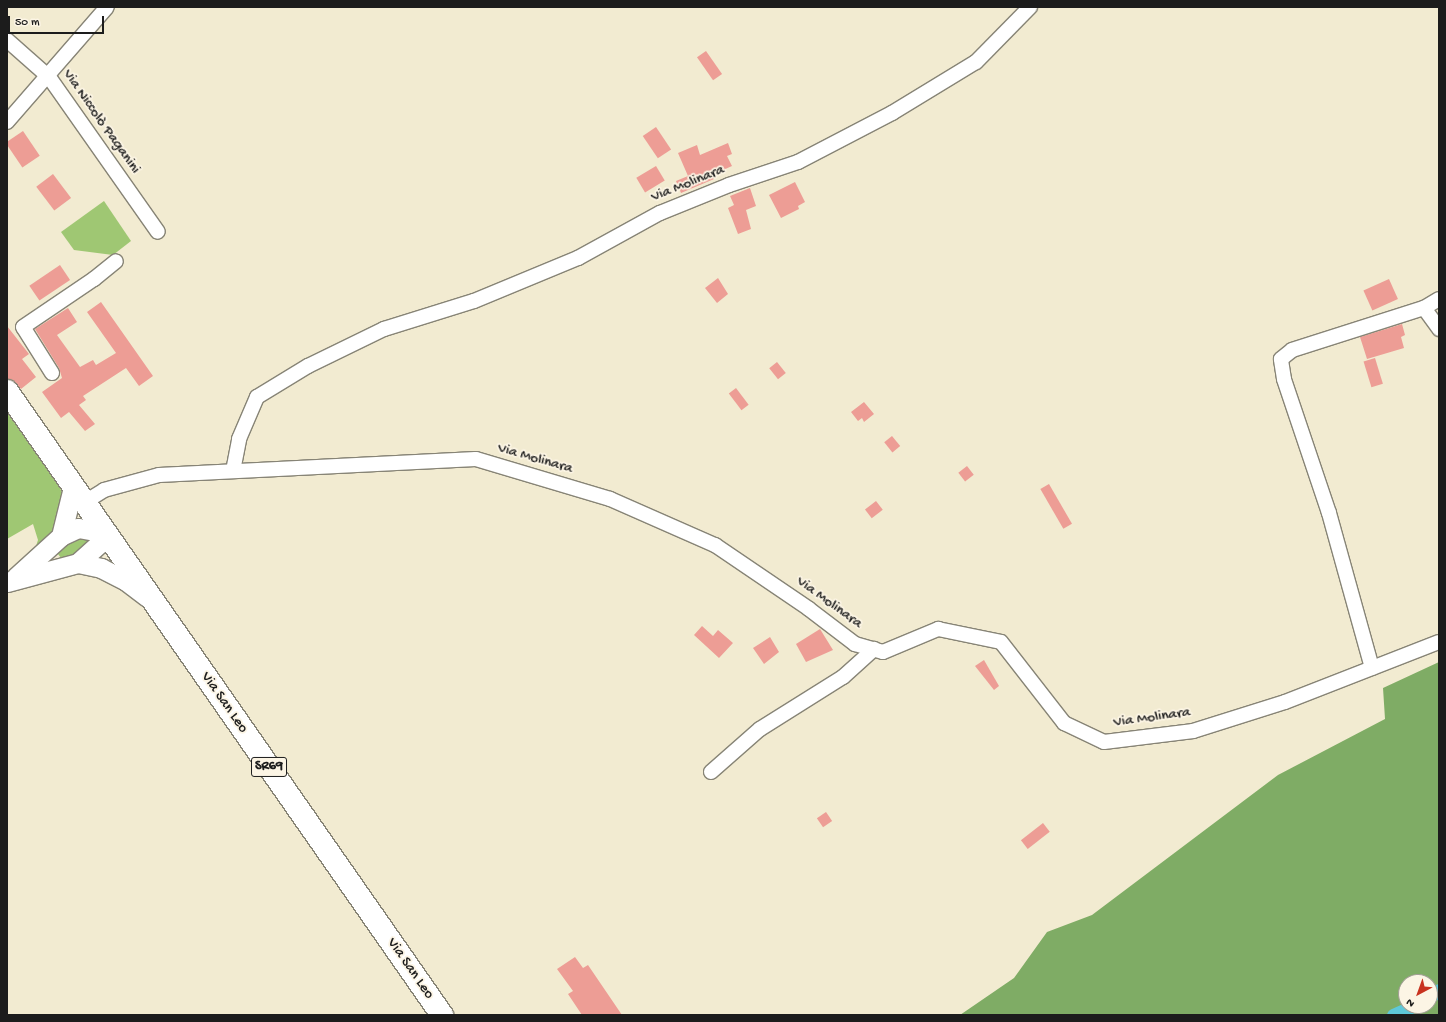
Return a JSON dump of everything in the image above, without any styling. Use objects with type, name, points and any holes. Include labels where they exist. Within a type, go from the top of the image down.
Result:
[{"type":"main road","name":"Via San Leo","points":[[7,391],[442,1015]]},
{"type":"street","points":[[7,122],[49,77],[107,7]]},
{"type":"street","name":"Via Molinara","points":[[233,471],[239,439],[257,397],[308,366],[384,329],[474,301],[578,258],[660,213],[729,185],[798,162],[892,113],[976,62],[1030,7]]},
{"type":"street","name":"Via Niccolò Paganini","points":[[7,40],[49,77],[158,232]]},
{"type":"street","points":[[52,373],[23,327],[94,279],[116,261]]},
{"type":"street","points":[[1372,668],[1329,512],[1284,378],[1282,359],[1292,350],[1424,308],[1439,299]]},
{"type":"street","points":[[1424,308],[1439,329]]},
{"type":"street","name":"Via Molinara","points":[[79,494],[104,490],[159,475],[476,459],[610,499],[715,545],[809,609],[855,644],[883,652],[938,629],[1001,642],[1064,723],[1104,742],[1193,731],[1285,702],[1439,642]]},
{"type":"street","points":[[60,536],[79,494]]},
{"type":"street","points":[[11,580],[60,536],[78,528],[106,533],[101,542],[78,563]]},
{"type":"street","points":[[11,580],[78,563],[101,568],[120,578],[156,604]]},
{"type":"street","points":[[711,772],[760,729],[842,677],[874,649]]},
{"type":"green space","points":[[104,201],[131,241],[113,255],[74,250],[61,232]]},
{"type":"green space","points":[[8,414],[58,483],[65,500],[54,533],[34,552],[38,540],[33,524],[7,539]]},
{"type":"green space","points":[[71,536],[93,536],[80,555],[61,558],[55,550]]},
{"type":"green space","points":[[1439,662],[1439,1015],[960,1015],[1014,978],[1047,932],[1092,915],[1278,775],[1385,719],[1383,688]]},
{"type":"building","points":[[706,51],[722,74],[713,80],[697,57]]},
{"type":"building","points":[[656,127],[671,149],[658,158],[643,136]]},
{"type":"building","points":[[23,131],[40,156],[22,168],[7,145],[7,142]]},
{"type":"building","points":[[728,143],[732,154],[727,156],[732,166],[712,175],[714,179],[681,193],[676,181],[688,176],[678,153],[697,145],[700,155]]},
{"type":"building","points":[[656,166],[665,181],[645,192],[636,178]]},
{"type":"building","points":[[53,174],[71,198],[54,211],[36,187]]},
{"type":"building","points":[[795,182],[805,202],[798,206],[799,209],[781,218],[769,195]]},
{"type":"building","points":[[750,188],[756,206],[746,210],[751,229],[738,234],[728,208],[734,205],[730,196]]},
{"type":"building","points":[[60,265],[70,280],[39,301],[29,286]]},
{"type":"building","points":[[718,278],[728,294],[717,303],[705,288]]},
{"type":"building","points":[[1389,279],[1398,299],[1372,310],[1363,290]]},
{"type":"building","points":[[101,302],[153,376],[139,386],[126,368],[83,396],[86,400],[79,405],[95,424],[85,431],[69,412],[61,418],[42,392],[62,378],[59,368],[35,329],[68,308],[77,322],[57,335],[80,367],[93,360],[96,365],[116,353],[87,312]]},
{"type":"building","points":[[1402,324],[1405,335],[1401,337],[1404,348],[1367,359],[1360,337]]},
{"type":"building","points":[[7,326],[29,354],[22,359],[36,377],[21,389],[13,380],[7,379]]},
{"type":"building","points":[[1375,358],[1383,384],[1371,387],[1364,362]]},
{"type":"building","points":[[777,362],[786,373],[778,379],[769,368]]},
{"type":"building","points":[[736,388],[749,405],[741,410],[729,393]]},
{"type":"building","points":[[864,402],[874,414],[864,422],[862,418],[858,421],[851,412]]},
{"type":"building","points":[[892,436],[900,446],[892,452],[884,442]]},
{"type":"building","points":[[967,466],[974,475],[965,481],[958,473]]},
{"type":"building","points":[[1049,484],[1072,524],[1063,529],[1040,489]]},
{"type":"building","points":[[876,501],[883,510],[872,518],[865,510]]},
{"type":"building","points":[[702,626],[713,636],[718,630],[733,643],[719,658],[694,635]]},
{"type":"building","points":[[820,629],[833,650],[806,662],[796,644]]},
{"type":"building","points":[[770,637],[779,652],[764,664],[753,648]]},
{"type":"building","points":[[984,660],[999,686],[994,690],[975,666]]},
{"type":"building","points":[[826,812],[832,821],[823,827],[817,818]]},
{"type":"building","points":[[1043,823],[1050,832],[1028,849],[1021,840]]},
{"type":"building","points":[[575,957],[583,968],[588,965],[622,1015],[582,1015],[568,994],[573,991],[557,969]]},
{"type":"waterway","points":[[1393,1015],[1398,1013]]}]
